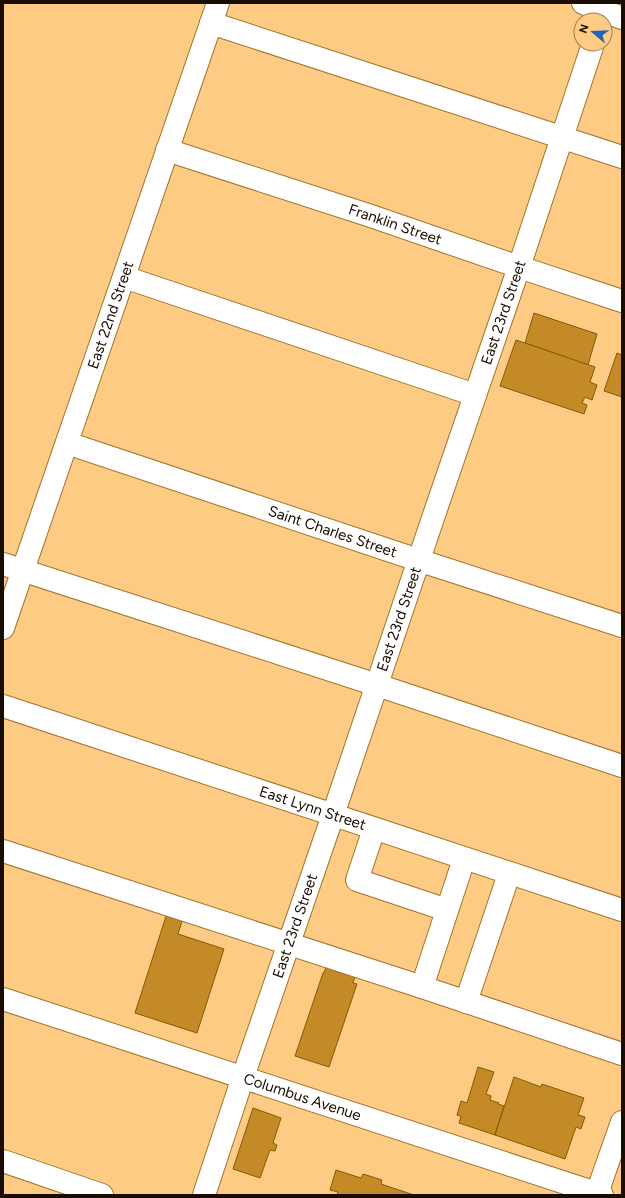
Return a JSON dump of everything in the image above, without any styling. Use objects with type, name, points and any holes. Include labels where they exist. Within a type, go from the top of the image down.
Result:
[{"type":"street","name":"East 22nd Street","points":[[3,628],[13,567],[67,443],[218,3]]},
{"type":"street","points":[[583,3],[606,12]]},
{"type":"street","points":[[211,23],[622,158]]},
{"type":"street","name":"East 23rd Street","points":[[204,1195],[418,560],[519,267],[590,52]]},
{"type":"street","name":"Franklin Street","points":[[167,150],[368,215],[622,301]]},
{"type":"street","points":[[124,277],[475,395]]},
{"type":"street","name":"Saint Charles Street","points":[[67,443],[418,560],[622,626]]},
{"type":"street","points":[[13,567],[622,766]]},
{"type":"street","name":"East Lynn Street","points":[[3,706],[622,910]]},
{"type":"street","points":[[374,829],[357,880],[447,910]]},
{"type":"street","points":[[3,851],[288,943],[622,1054]]},
{"type":"street","points":[[422,987],[464,859]]},
{"type":"street","points":[[466,1002],[509,874]]},
{"type":"street","name":"Columbus Avenue","points":[[3,999],[600,1194]]},
{"type":"street","points":[[600,1194],[622,1122]]},
{"type":"street","points":[[3,1161],[102,1195]]},
{"type":"building","points":[[534,313],[597,334],[588,365],[525,343]]},
{"type":"building","points":[[516,340],[595,367],[590,382],[597,385],[592,400],[585,397],[582,403],[587,405],[584,414],[500,386]]},
{"type":"building","points":[[617,353],[622,355],[622,397],[604,391]]},
{"type":"building","points":[[167,913],[183,918],[178,934],[224,949],[197,1033],[135,1013]]},
{"type":"building","points":[[326,967],[355,976],[353,983],[357,984],[329,1067],[295,1056]]},
{"type":"building","points":[[478,1067],[494,1072],[486,1094],[491,1096],[490,1100],[504,1106],[495,1135],[459,1123],[461,1116],[457,1115],[461,1101],[467,1103]]},
{"type":"building","points":[[514,1077],[541,1087],[542,1084],[584,1098],[578,1115],[585,1117],[581,1129],[576,1127],[565,1159],[495,1135]]},
{"type":"building","points":[[253,1108],[281,1118],[273,1143],[277,1145],[275,1151],[270,1150],[260,1178],[233,1169]]},
{"type":"building","points":[[336,1170],[361,1178],[363,1174],[382,1180],[381,1184],[414,1195],[337,1195],[338,1192],[330,1190]]}]
